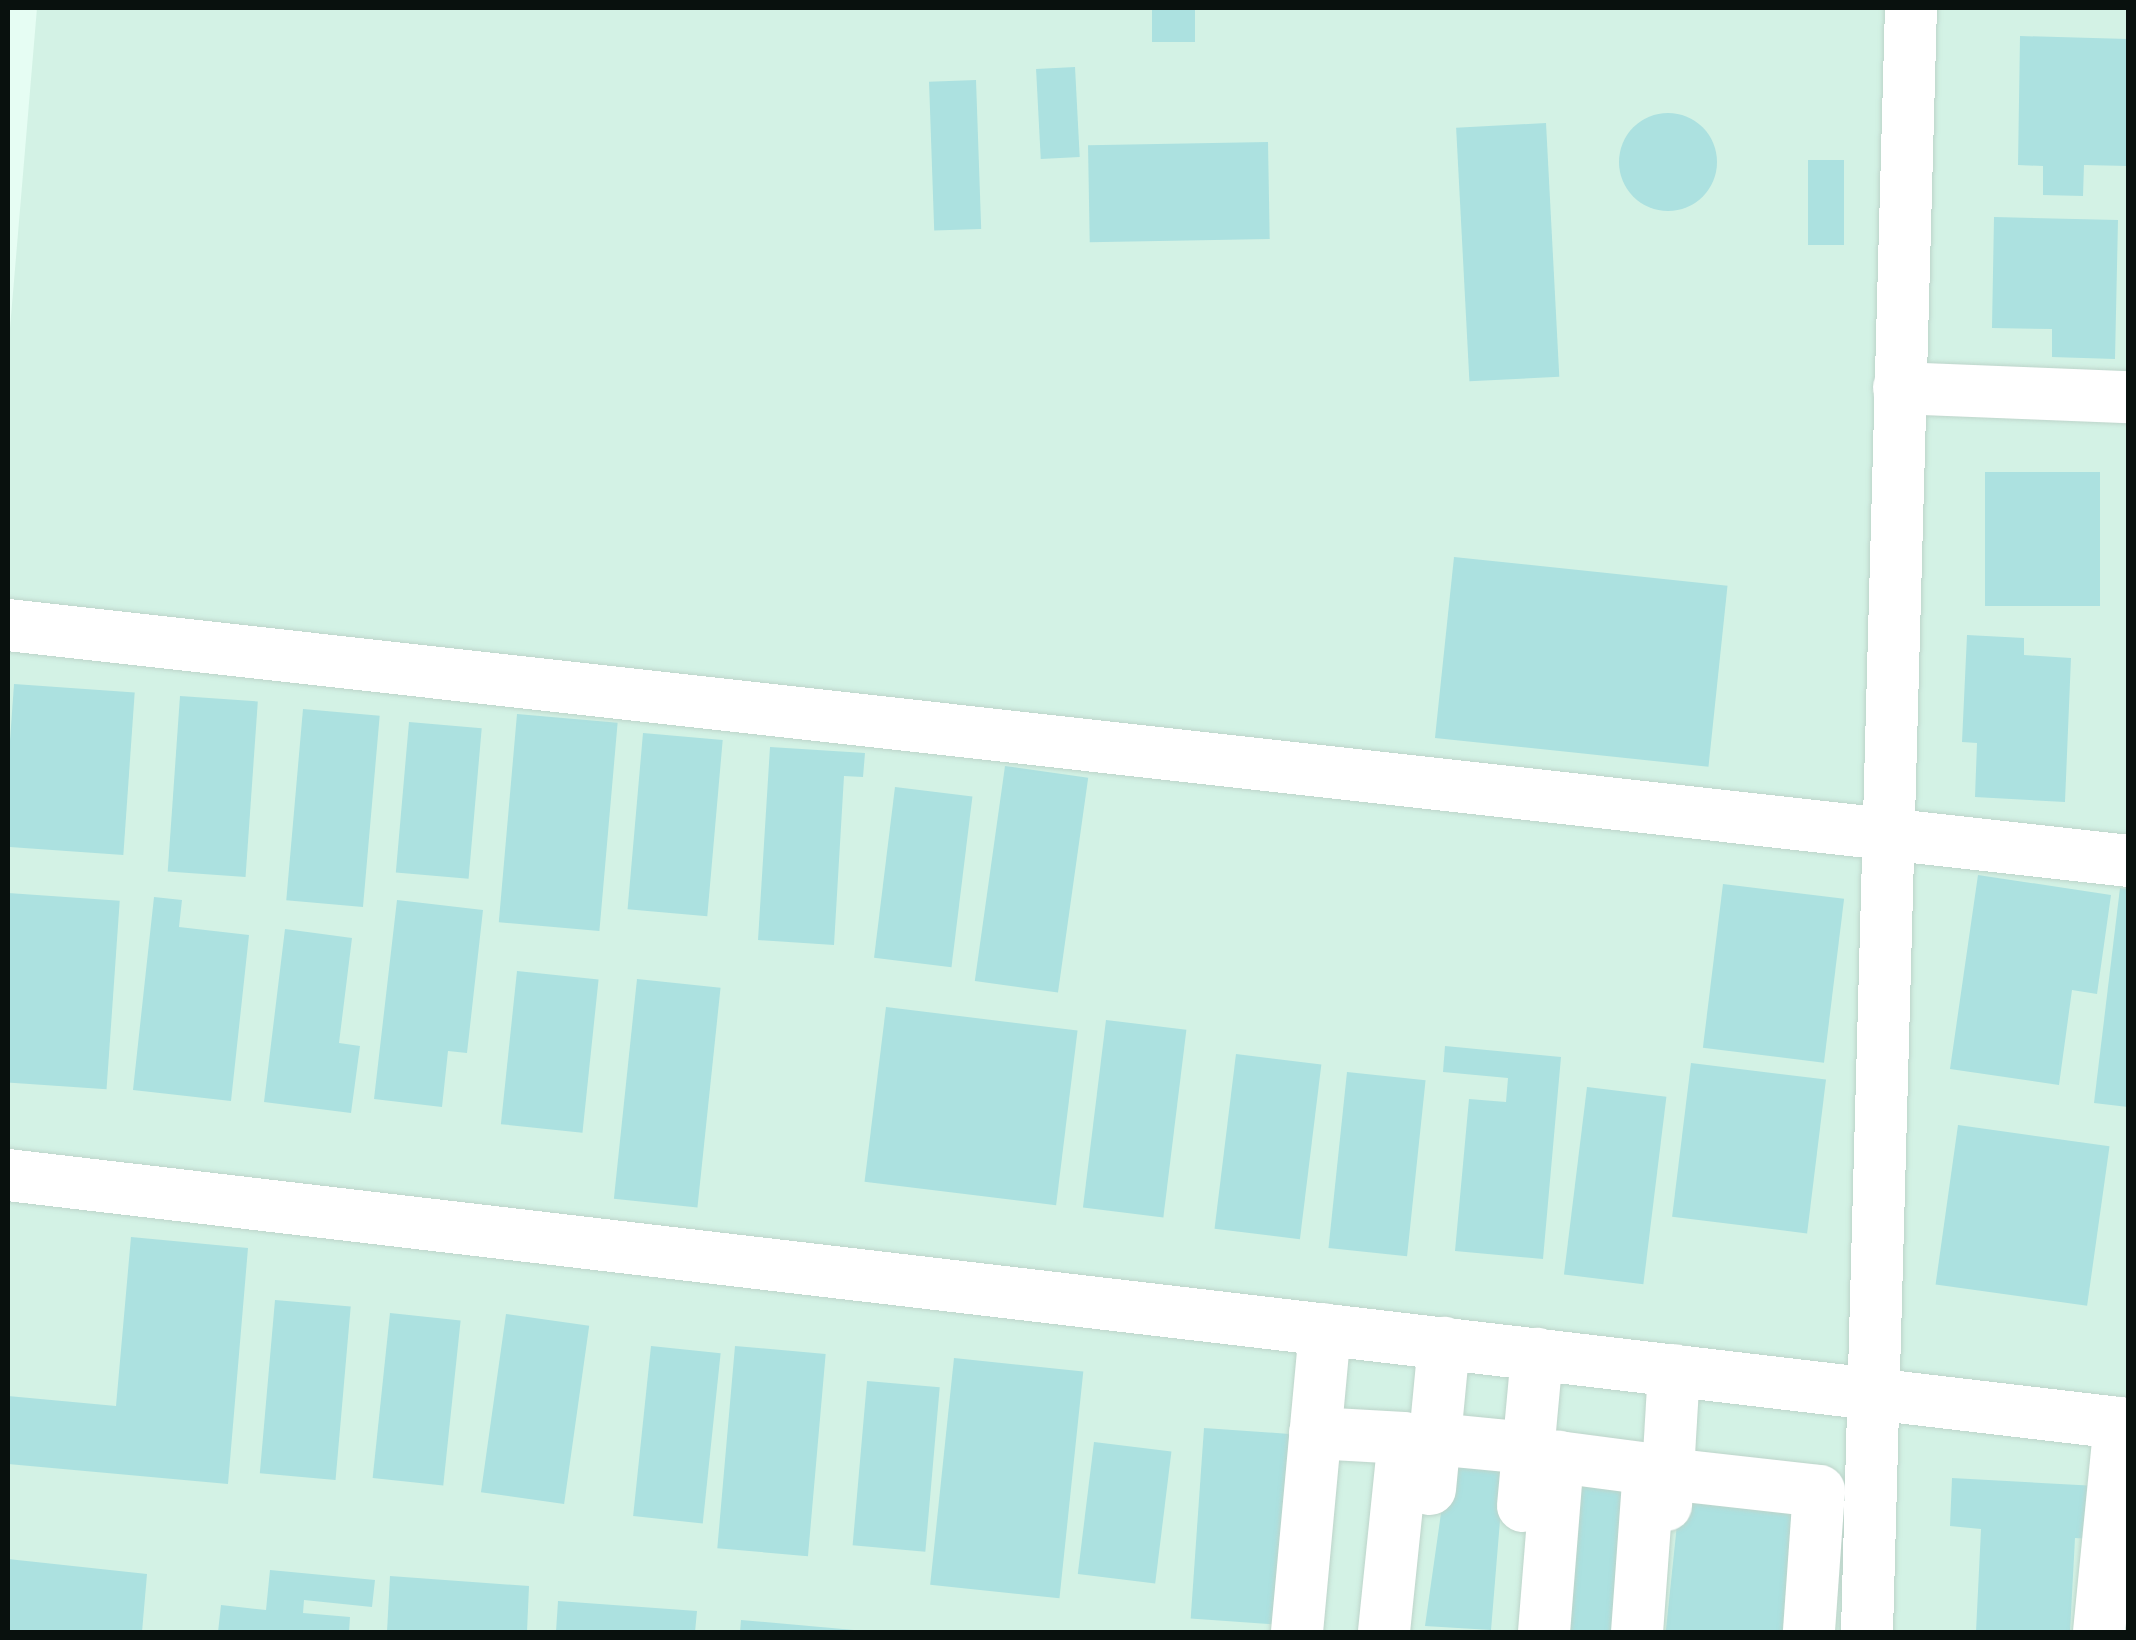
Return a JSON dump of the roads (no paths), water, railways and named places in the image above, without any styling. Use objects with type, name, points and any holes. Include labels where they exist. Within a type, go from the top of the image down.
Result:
[{"type":"street","points":[[1867,1632],[1878,1394],[1911,8]]},
{"type":"street","points":[[1899,388],[2128,396]]},
{"type":"street","points":[[8,626],[2128,861]]},
{"type":"street","points":[[8,1175],[2124,1423],[2119,1522],[2099,1632]]},
{"type":"street","points":[[1297,1632],[1325,1329]]},
{"type":"street","points":[[1401,1621],[1434,1439],[1444,1343]]},
{"type":"street","points":[[1514,1632],[1555,1356]]},
{"type":"street","points":[[1656,1632],[1674,1370]]},
{"type":"street","points":[[1314,1433],[1404,1438],[1401,1621]]},
{"type":"street","points":[[1434,1439],[1649,1469],[1636,1632]]},
{"type":"street","points":[[1543,1453],[1544,1632]]},
{"type":"street","points":[[1668,1474],[1819,1491],[1808,1632]]}]
